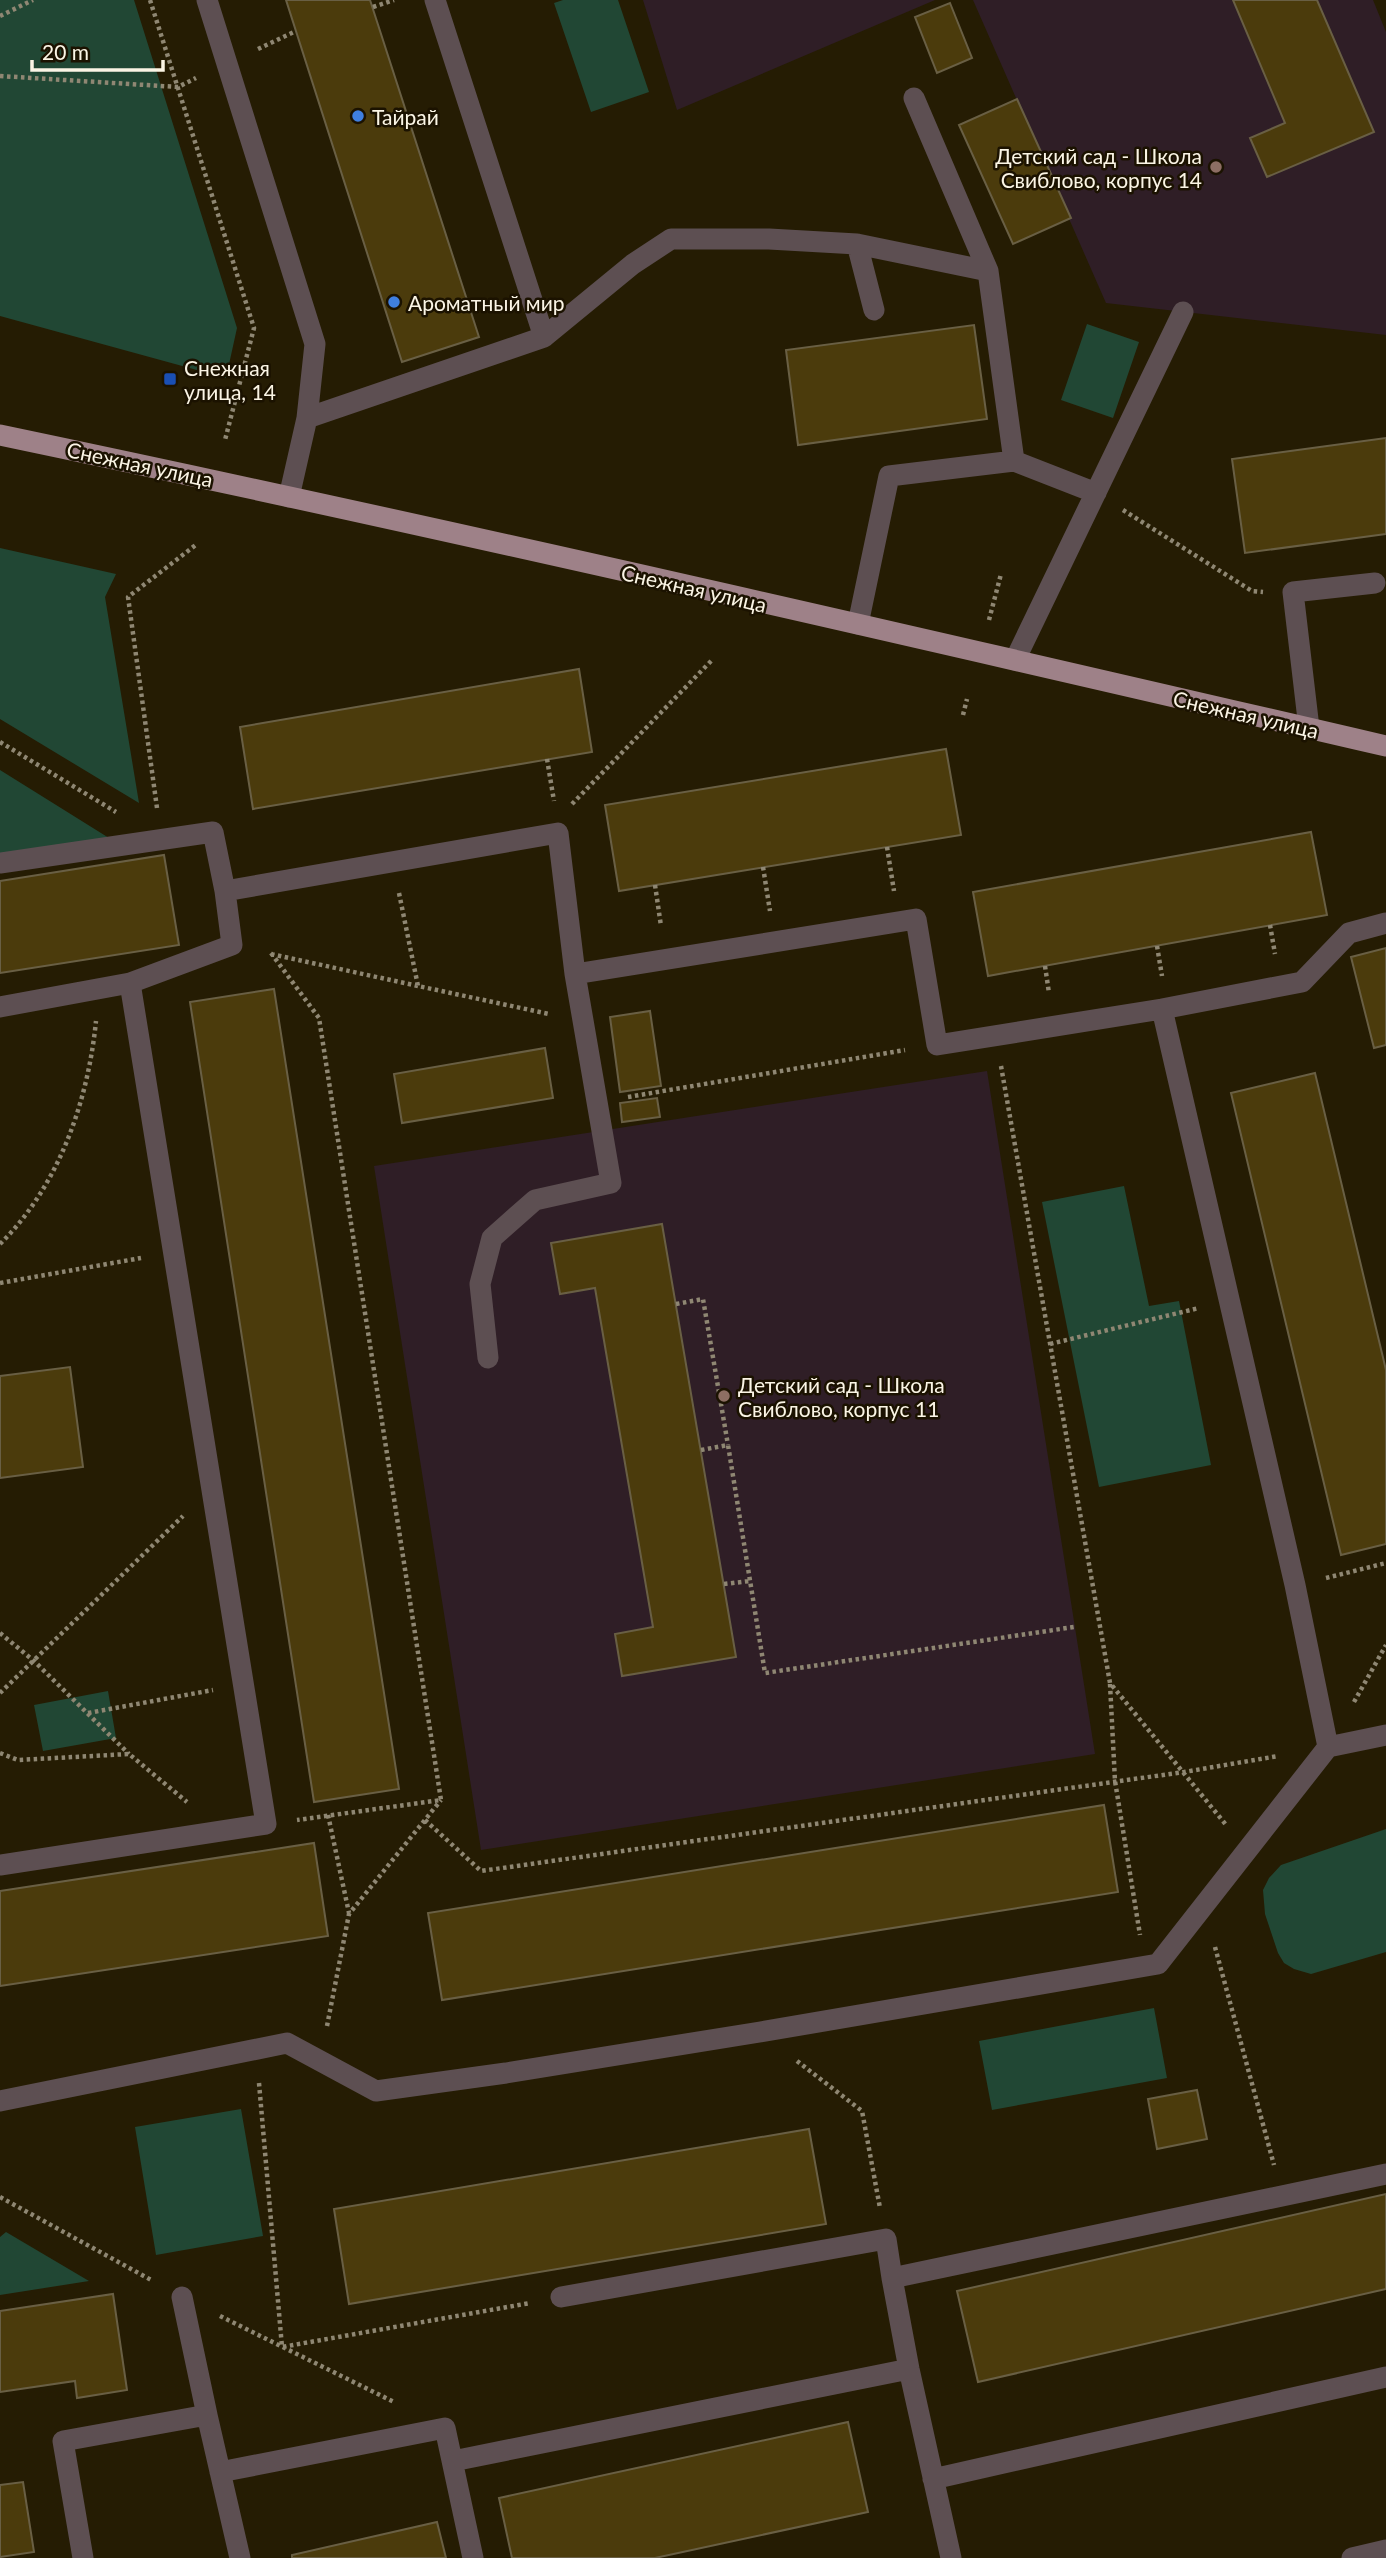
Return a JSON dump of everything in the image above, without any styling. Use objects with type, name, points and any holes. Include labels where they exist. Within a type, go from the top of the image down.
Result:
[{"type":"main road","name":"Снежная улица","points":[[0,435],[858,624],[1386,746]]},
{"type":"street","points":[[207,0],[315,344],[307,418],[289,497]]},
{"type":"street","points":[[435,0],[544,337]]},
{"type":"street","points":[[914,98],[988,271],[1013,461]]},
{"type":"street","points":[[307,418],[544,337],[633,264],[671,239],[769,239],[857,244],[988,271]]},
{"type":"street","points":[[857,244],[874,310]]},
{"type":"street","points":[[1015,660],[1183,312]]},
{"type":"street","points":[[858,624],[889,476],[1013,461],[1096,493]]},
{"type":"street","points":[[1309,729],[1293,592],[1375,583]]},
{"type":"street","points":[[0,863],[213,832],[232,945],[130,983],[0,1007]]},
{"type":"street","points":[[225,891],[558,833],[575,974],[611,1183],[536,1200],[492,1238],[480,1284],[488,1358]]},
{"type":"street","points":[[575,974],[916,919],[937,1045],[1162,1009],[1302,982],[1349,933],[1386,923]]},
{"type":"street","points":[[0,1865],[266,1824],[130,983]]},
{"type":"street","points":[[1162,1009],[1295,1585],[1328,1747]]},
{"type":"street","points":[[0,2101],[287,2043],[376,2091],[760,2032],[1158,1964],[1328,1747],[1386,1735]]},
{"type":"street","points":[[892,2278],[1386,2174]]},
{"type":"street","points":[[561,2297],[886,2239],[909,2369],[951,2558]]},
{"type":"street","points":[[182,2297],[240,2558]]},
{"type":"street","points":[[453,2461],[909,2369]]},
{"type":"street","points":[[933,2479],[1386,2377]]},
{"type":"street","points":[[83,2558],[63,2441],[207,2415]]},
{"type":"street","points":[[220,2472],[445,2428],[472,2558]]},
{"type":"street","points":[[1352,2558],[1386,2550]]},
{"type":"path","points":[[0,16],[33,0]]},
{"type":"path","points":[[150,0],[254,328],[225,440]]},
{"type":"path","points":[[373,7],[394,0]]},
{"type":"path","points":[[0,76],[178,87]]},
{"type":"path","points":[[1096,493],[1252,592],[1293,592]]},
{"type":"path","points":[[162,840],[128,597],[197,544]]},
{"type":"path","points":[[988,621],[1001,574]]},
{"type":"path","points":[[558,833],[575,800],[713,659]]},
{"type":"path","points":[[963,715],[967,699]]},
{"type":"path","points":[[0,742],[162,840]]},
{"type":"path","points":[[547,759],[558,833]]},
{"type":"path","points":[[887,847],[899,922]]},
{"type":"path","points":[[393,862],[418,986]]},
{"type":"path","points":[[763,867],[775,943]]},
{"type":"path","points":[[655,885],[665,960]]},
{"type":"path","points":[[232,945],[584,1022]]},
{"type":"path","points":[[271,953],[319,1018],[441,1800],[349,1914]]},
{"type":"path","points":[[0,1244],[17,1227],[64,1153],[92,1060],[99,989]]},
{"type":"path","points":[[996,1035],[1110,1683],[1115,1781],[1145,1967]]},
{"type":"path","points":[[597,1102],[937,1045]]},
{"type":"path","points":[[0,1283],[173,1253]]},
{"type":"path","points":[[676,1304],[703,1300],[765,1673],[1074,1627]]},
{"type":"path","points":[[1050,1344],[1230,1301]]},
{"type":"path","points":[[701,1450],[728,1445]]},
{"type":"path","points":[[0,1693],[211,1489]]},
{"type":"path","points":[[1295,1585],[1386,1563]]},
{"type":"path","points":[[724,1584],[750,1581]]},
{"type":"path","points":[[0,1633],[34,1661],[129,1755],[222,1831]]},
{"type":"path","points":[[425,1820],[481,1871],[1184,1772],[1328,1747],[1386,1645]]},
{"type":"path","points":[[1110,1683],[1247,1851]]},
{"type":"path","points":[[87,1713],[243,1685]]},
{"type":"path","points":[[0,1753],[18,1760],[129,1755]]},
{"type":"path","points":[[266,1824],[441,1800]]},
{"type":"path","points":[[320,2061],[349,1914],[328,1815]]},
{"type":"path","points":[[1204,1906],[1282,2196]]},
{"type":"path","points":[[760,2032],[862,2111],[886,2239]]},
{"type":"path","points":[[256,2049],[282,2347],[561,2297]]},
{"type":"path","points":[[0,2206],[7,2201]]},
{"type":"shaded area","points":[[643,0],[935,0],[677,110]]},
{"type":"shaded area","name":"Детский сад - Школа Свиблово, корпус 14","points":[[973,0],[1373,0],[1386,32],[1386,335],[1106,303]]},
{"type":"shaded area","name":"Детский сад - Школа Свиблово, корпус 11","points":[[987,1071],[1095,1754],[481,1850],[374,1166]]},
{"type":"green space","points":[[0,0],[134,0],[237,328],[226,378],[0,316]]},
{"type":"green space","points":[[563,0],[618,0],[649,92],[591,112],[554,3]]},
{"type":"green space","points":[[1087,324],[1139,342],[1113,418],[1061,400]]},
{"type":"green space","points":[[0,548],[116,574],[105,597],[139,803],[0,719]]},
{"type":"green space","points":[[0,770],[109,838],[0,855]]},
{"type":"green space","points":[[1124,1186],[1149,1306],[1179,1301],[1211,1465],[1099,1487],[1042,1202]]},
{"type":"green space","points":[[108,1691],[116,1738],[43,1751],[34,1705]]},
{"type":"green space","points":[[1386,1829],[1386,1952],[1311,1974],[1284,1963],[1265,1914],[1263,1890],[1269,1878],[1281,1865]]},
{"type":"green space","points":[[1154,2008],[1167,2078],[992,2110],[979,2041]]},
{"type":"green space","points":[[241,2109],[263,2236],[156,2255],[135,2127]]},
{"type":"green space","points":[[6,2232],[89,2281],[0,2295],[0,2237]]},
{"type":"building","points":[[286,0],[370,0],[479,337],[402,362]]},
{"type":"building","points":[[1233,0],[1317,0],[1374,132],[1267,177],[1250,138],[1285,123]]},
{"type":"building","points":[[950,3],[972,58],[937,73],[915,17]]},
{"type":"building","points":[[1017,99],[1071,218],[1013,244],[959,125]]},
{"type":"building","points":[[974,325],[987,419],[798,445],[786,350]]},
{"type":"building","points":[[1386,438],[1386,534],[1245,553],[1232,459]]},
{"type":"building","points":[[579,669],[592,752],[253,809],[240,727]]},
{"type":"building","points":[[946,749],[961,835],[619,891],[605,805]]},
{"type":"building","points":[[1311,832],[1327,915],[988,976],[973,892]]},
{"type":"building","points":[[164,855],[179,945],[0,973],[0,881]]},
{"type":"building","points":[[1386,948],[1386,1045],[1374,1048],[1351,957]]},
{"type":"building","points":[[274,989],[399,1789],[314,1802],[190,1002]]},
{"type":"building","points":[[650,1011],[661,1086],[620,1092],[610,1017]]},
{"type":"building","points":[[545,1048],[553,1098],[402,1123],[394,1074]]},
{"type":"building","points":[[1315,1073],[1386,1370],[1386,1544],[1341,1555],[1231,1093]]},
{"type":"building","points":[[657,1098],[660,1117],[622,1122],[620,1103]]},
{"type":"building","points":[[662,1224],[736,1657],[622,1676],[615,1634],[653,1627],[595,1288],[560,1294],[551,1243]]},
{"type":"building","points":[[70,1367],[83,1467],[0,1478],[0,1376]]},
{"type":"building","points":[[1104,1805],[1118,1892],[442,2000],[428,1913]]},
{"type":"building","points":[[314,1843],[328,1936],[0,1986],[0,1891]]},
{"type":"building","points":[[1197,2090],[1207,2139],[1157,2149],[1148,2099]]},
{"type":"building","points":[[809,2129],[826,2224],[349,2304],[334,2209]]},
{"type":"building","points":[[1386,2194],[1386,2289],[978,2382],[957,2291]]},
{"type":"building","points":[[113,2294],[127,2390],[77,2398],[75,2381],[0,2392],[0,2311]]},
{"type":"building","points":[[848,2422],[868,2512],[655,2558],[512,2558],[499,2498]]},
{"type":"building","points":[[23,2482],[34,2552],[0,2557],[0,2485]]},
{"type":"building","points":[[437,2522],[446,2558],[292,2558],[292,2555]]},
{"type":"place","name":"Тайрай","points":[[358,116]]},
{"type":"place","name":"Детский сад - Школа Свиблово, корпус 14","points":[[1216,167]]},
{"type":"place","name":"Ароматный мир","points":[[394,302]]},
{"type":"place","name":"Снежная улица, 14","points":[[170,379]]},
{"type":"place","name":"Детский сад - Школа Свиблово, корпус 11","points":[[724,1396]]}]
